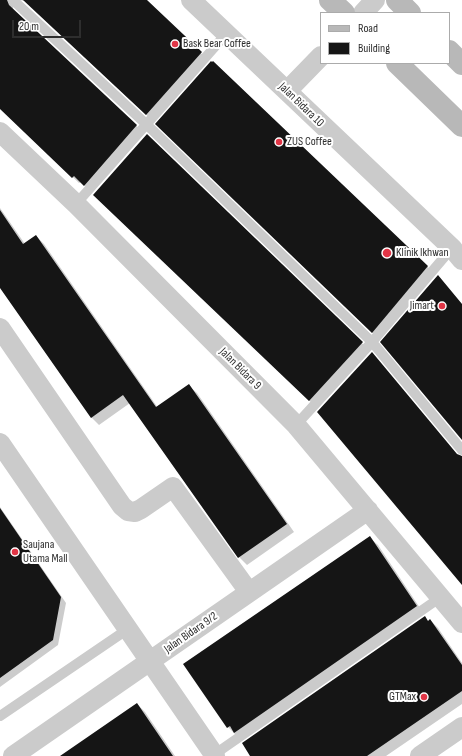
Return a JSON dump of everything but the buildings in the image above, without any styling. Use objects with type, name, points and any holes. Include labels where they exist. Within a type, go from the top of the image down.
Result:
[{"type":"main road","points":[[330,0],[343,12]]},
{"type":"main road","points":[[397,0],[409,12]]},
{"type":"main road","points":[[450,52],[462,64]]},
{"type":"main road","points":[[398,64],[462,126]]},
{"type":"street","name":"Jalan Bidara 10","points":[[191,0],[457,254]]},
{"type":"street","points":[[364,12],[375,0]]},
{"type":"street","points":[[287,91],[320,57]]},
{"type":"street","name":"Jalan Bidara 9","points":[[0,132],[76,204],[296,425],[462,623]]},
{"type":"street","points":[[0,328],[122,506],[128,511],[135,512],[173,487],[249,592]]},
{"type":"street","points":[[0,443],[214,755]]},
{"type":"street","name":"Jalan Bidara 9/2","points":[[13,756],[368,510]]},
{"type":"street","points":[[420,756],[462,726]]},
{"type":"lane","points":[[13,0],[146,124],[372,342],[462,450]]},
{"type":"lane","points":[[76,204],[227,33]]},
{"type":"lane","points":[[296,425],[372,342],[457,254]]},
{"type":"lane","points":[[214,755],[441,597]]},
{"type":"lane","points":[[0,716],[128,630]]},
{"type":"place","name":"Bask Bear Coffee","points":[[175,44]]},
{"type":"place","name":"ZUS Coffee","points":[[279,142]]},
{"type":"place","name":"Klinik Ikhwan","points":[[387,253]]},
{"type":"place","name":"Jimart","points":[[442,306]]},
{"type":"place","name":"Saujana Utama Mall","points":[[15,552]]},
{"type":"place","name":"GTMax","points":[[424,697]]}]
